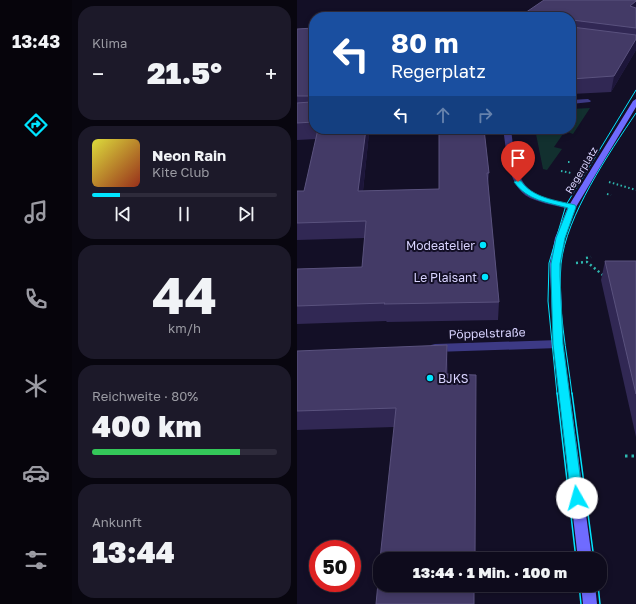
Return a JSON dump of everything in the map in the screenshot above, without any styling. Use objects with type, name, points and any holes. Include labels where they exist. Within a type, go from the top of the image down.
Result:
[{"type":"main road","name":"Regerplatz","points":[[572,207],[636,101]]},
{"type":"main road","points":[[572,207],[560,238],[555,264],[558,344],[584,552]]},
{"type":"main road","points":[[589,592],[590,604]]},
{"type":"street","points":[[576,102],[588,101]]},
{"type":"street","name":"Regerplatz","points":[[508,134],[517,179],[523,189],[531,196],[572,207]]},
{"type":"street","name":"Pöppelstraße","points":[[421,349],[558,344]]},
{"type":"path","points":[[613,183],[636,190]]},
{"type":"path","points":[[607,194],[611,195]]},
{"type":"path","points":[[586,258],[591,257]]},
{"type":"path","points":[[555,264],[587,262],[606,278]]},
{"type":"path","points":[[625,456],[636,456]]},
{"type":"green space","points":[[590,108],[576,129],[576,109]]},
{"type":"green space","points":[[536,134],[563,134],[554,147],[562,149],[547,170],[543,169]]},
{"type":"building","points":[[544,0],[636,0],[630,6],[636,8],[636,28],[576,20],[576,12],[526,12]]},
{"type":"building","points":[[309,28],[309,96],[297,96],[297,29]]},
{"type":"building","points":[[576,28],[636,35],[636,39],[614,76],[576,79]]},
{"type":"building","points":[[309,102],[309,122],[297,123],[297,103]]},
{"type":"building","points":[[317,134],[365,134],[358,191],[439,189],[439,134],[485,134],[499,302],[384,304],[385,303],[297,306],[297,269],[362,267],[366,221],[297,223],[297,191],[304,191]]},
{"type":"building","points":[[605,261],[636,261],[636,394]]},
{"type":"building","points":[[447,345],[446,374],[476,375],[475,552],[381,552],[396,408],[297,411],[297,351]]},
{"type":"building","points":[[377,592],[474,592],[474,604],[376,604]]},
{"type":"tram line","points":[[557,394],[548,301],[549,263],[566,205],[636,90]]},
{"type":"tram line","points":[[572,394],[560,296],[561,264],[565,245],[571,226],[590,186],[636,113]]},
{"type":"tram line","points":[[557,393],[575,552]]},
{"type":"tram line","points":[[572,393],[593,552]]},
{"type":"tram line","points":[[580,592],[581,604]]},
{"type":"tram line","points":[[599,592],[600,604]]},
{"type":"place","name":"Modeatelier","points":[[483,245]]},
{"type":"place","name":"Le Plaisant","points":[[485,277]]},
{"type":"place","name":"BJKS","points":[[430,378]]},
{"type":"route","points":[[518,182],[531,196],[572,207],[560,238],[555,264],[558,344],[577,498]]}]
